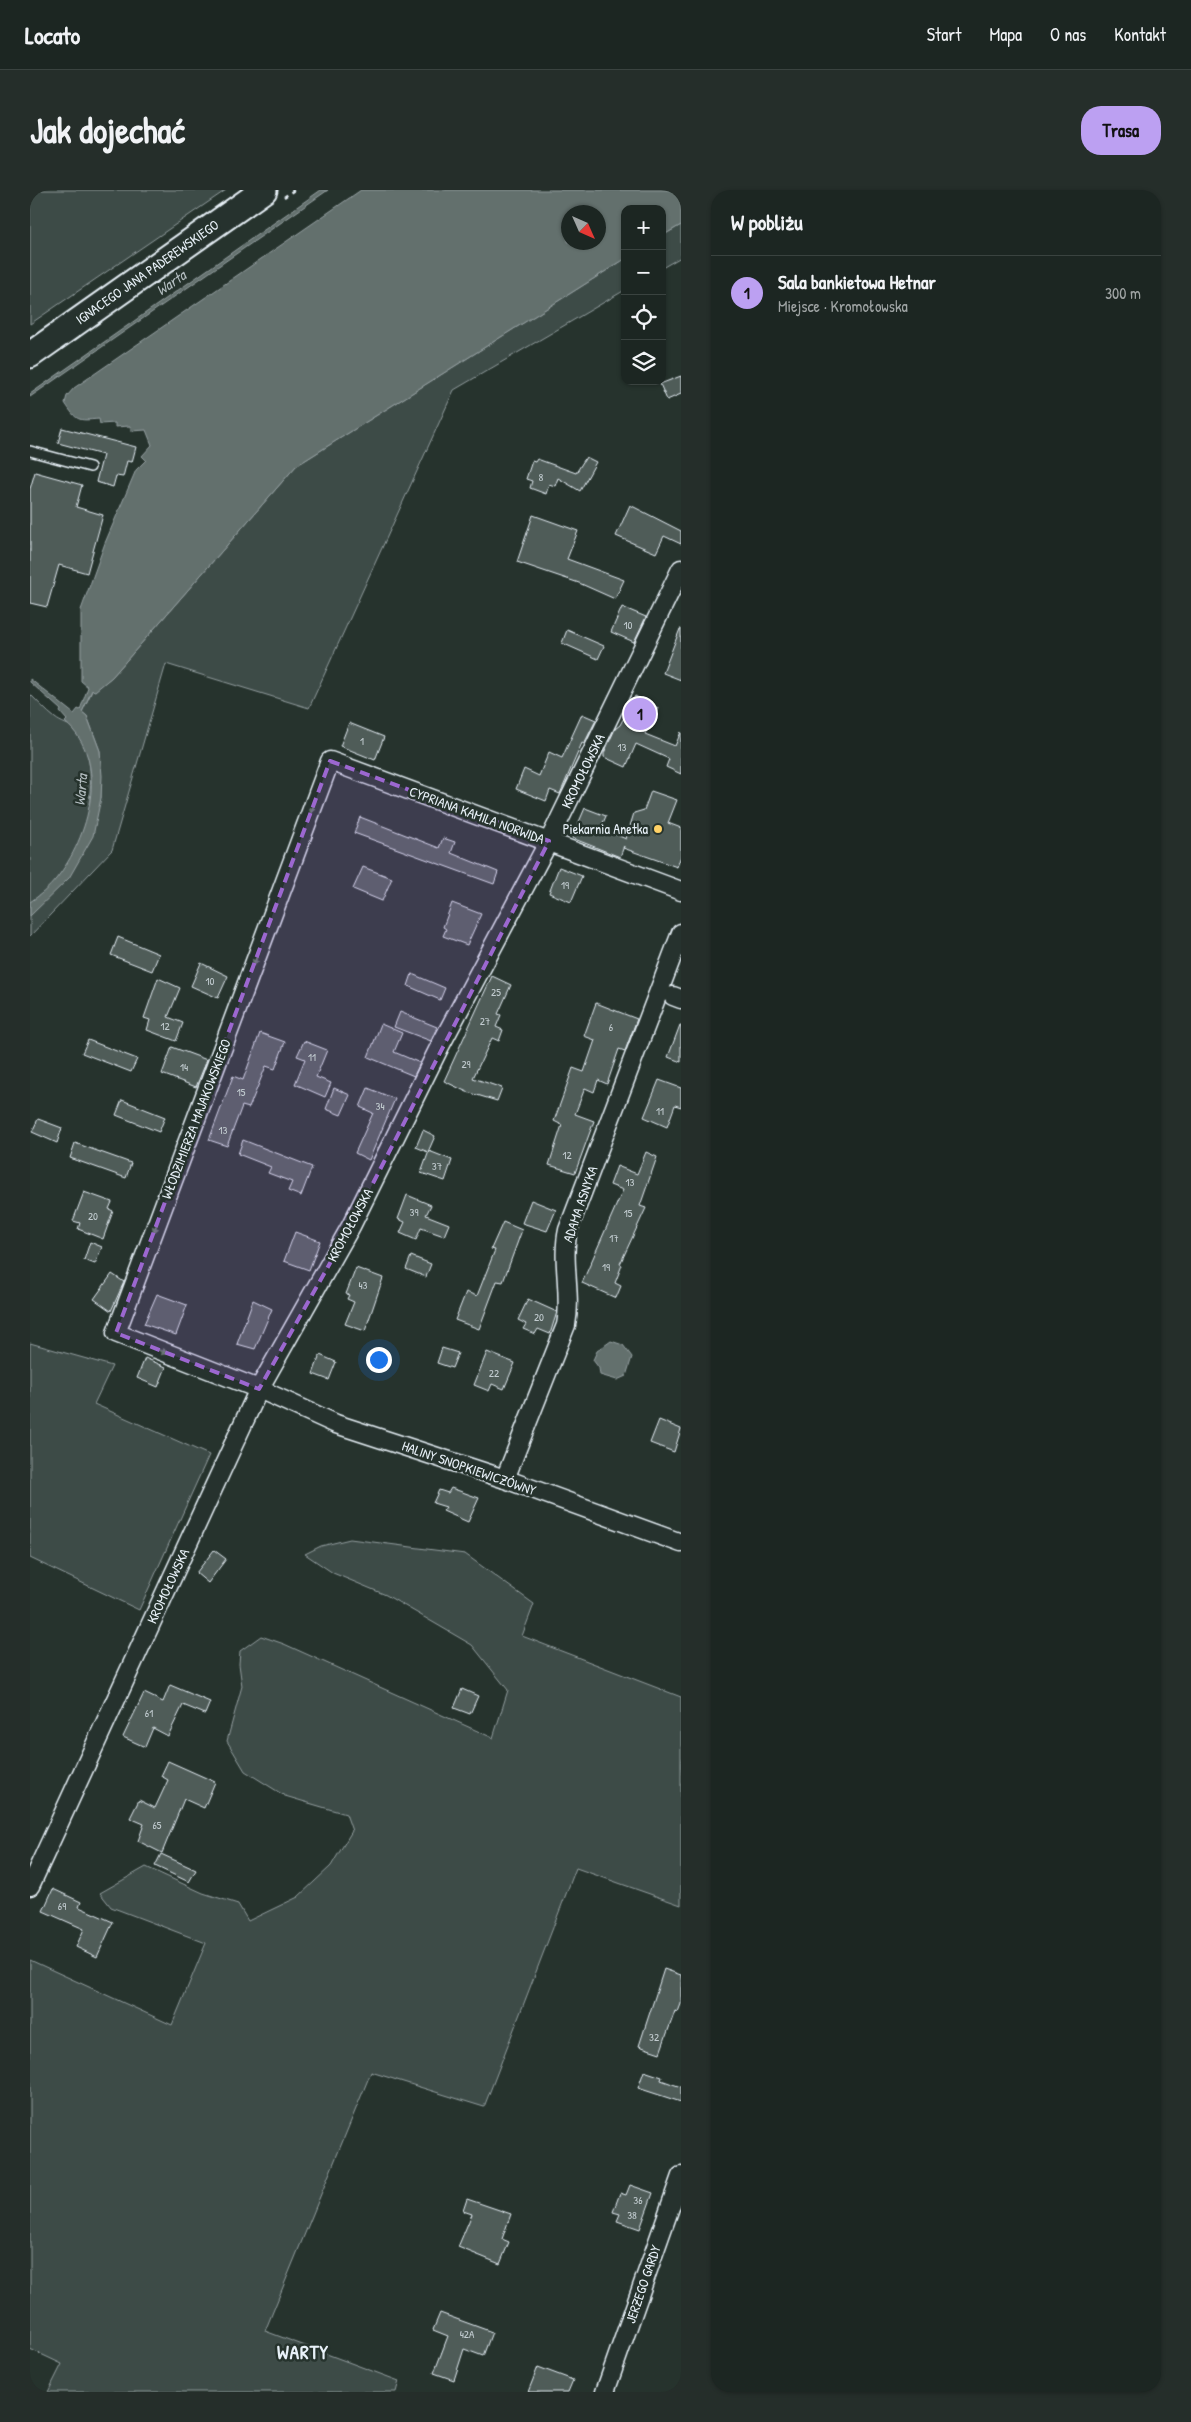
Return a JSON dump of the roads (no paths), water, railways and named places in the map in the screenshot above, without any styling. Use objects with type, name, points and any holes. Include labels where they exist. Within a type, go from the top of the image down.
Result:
[{"type":"main road","name":"IGNACEGO JANA PADEREWSKIEGO","points":[[30,355],[264,190]]},
{"type":"street","name":"KROMOŁOWSKA","points":[[30,1886],[259,1389],[351,1226],[440,1046],[549,841],[681,569]]},
{"type":"street","name":"CYPRIANA KAMILA NORWIDA","points":[[330,762],[681,890]]},
{"type":"street","name":"WŁODZIMIERZA MAJAKOWSKIEGO","points":[[259,1389],[116,1333],[330,762]]},
{"type":"street","name":"ADAMA ASNYKA","points":[[505,1479],[566,1325],[568,1302],[565,1249],[568,1230],[681,932]]},
{"type":"street","name":"HALINY SNOPKIEWICZÓWNY","points":[[259,1389],[336,1424],[505,1479],[681,1542]]},
{"type":"street","name":"JERZEGO GARDY","points":[[605,2392],[681,2176]]},
{"type":"lane","points":[[30,451],[90,467]]},
{"type":"place","name":"Sala bankietowa Hetnar","points":[[640,714]]},
{"type":"place","name":"Piekarnia Anetka","points":[[658,829]]},
{"type":"district","name":"WARTY","points":[[303,2352]]},
{"type":"water label","name":"Warta","points":[[171,283]]},
{"type":"water label","name":"Warta","points":[[81,790]]}]
